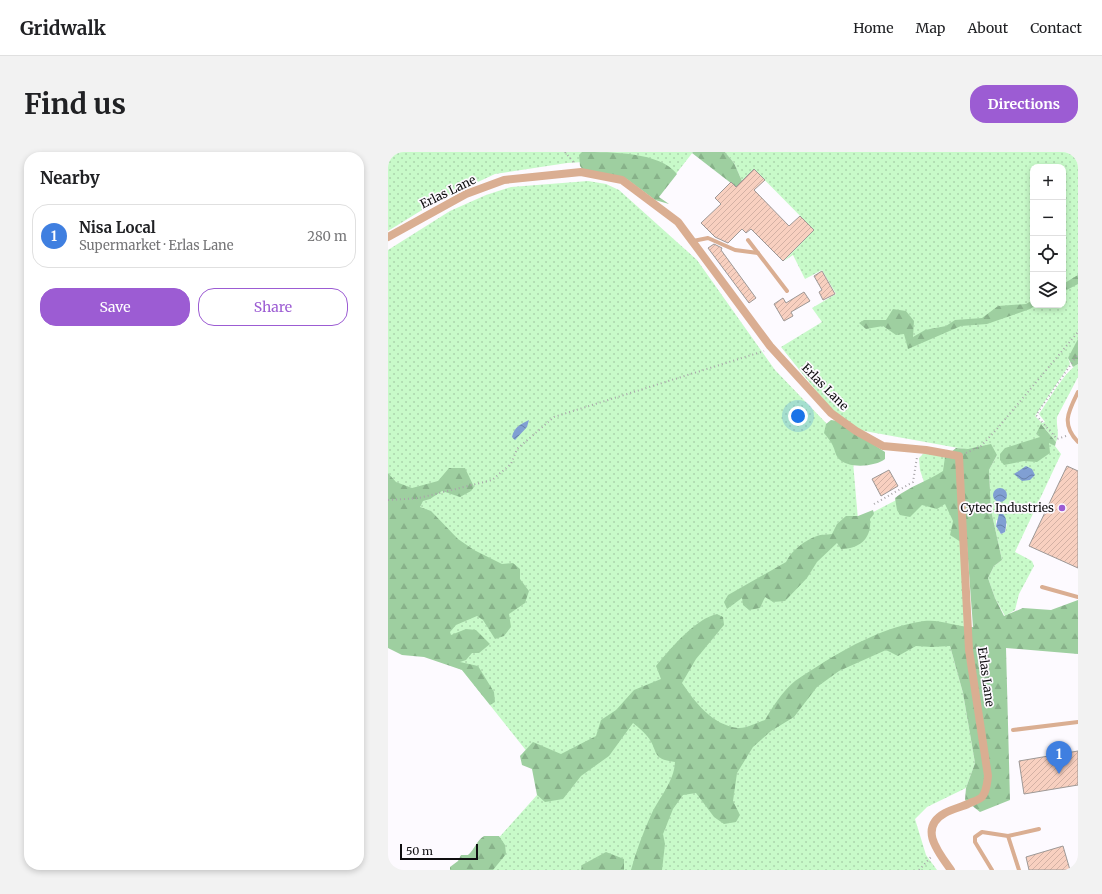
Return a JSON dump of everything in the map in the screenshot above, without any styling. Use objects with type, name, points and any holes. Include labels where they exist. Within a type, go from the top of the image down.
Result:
[{"type":"street","name":"Erlas Lane","points":[[388,237],[466,194],[504,180],[581,172],[622,180],[678,222],[770,346],[831,413],[856,431],[884,446],[960,456],[969,650],[988,776],[987,788],[982,797],[946,813],[937,819],[931,826],[931,834],[938,851],[950,870]]},
{"type":"lane","points":[[693,241],[708,238],[735,250],[758,252]]},
{"type":"lane","points":[[748,240],[787,291]]},
{"type":"lane","points":[[1078,392],[1067,412],[1067,420],[1071,434],[1078,442]]},
{"type":"lane","points":[[1042,587],[1078,597]]},
{"type":"lane","points":[[1013,730],[1078,722]]},
{"type":"lane","points":[[992,870],[975,842],[975,837],[982,832],[1008,836],[1039,829]]},
{"type":"lane","points":[[1008,836],[1019,870]]},
{"type":"path","points":[[565,152],[581,172]]},
{"type":"path","points":[[960,456],[981,446],[1078,332]]},
{"type":"path","points":[[388,500],[419,498],[492,480],[511,464],[517,449],[554,417],[689,374],[762,353],[770,346]]},
{"type":"path","points":[[1071,434],[1057,439],[1036,415],[1078,354]]},
{"type":"path","points":[[874,504],[913,482],[917,455],[922,450]]},
{"type":"path","points":[[919,870],[938,851]]},
{"type":"green space","points":[[396,152],[693,152],[658,197],[584,162],[567,163],[495,174],[435,202],[388,231],[388,158]]},
{"type":"green space","points":[[582,152],[621,153],[647,157],[659,161],[677,174],[659,197],[669,204],[655,200],[627,179],[588,176],[580,166],[579,155]]},
{"type":"green space","points":[[725,152],[1078,152],[1078,346],[1068,358],[1070,364],[1035,416],[1042,423],[1045,422],[1039,414],[1067,373],[1078,364],[1078,377],[1057,417],[1058,436],[1056,442],[1042,425],[1036,434],[1055,446],[1061,454],[1015,552],[1032,561],[1034,566],[1019,594],[1015,610],[1005,616],[995,598],[988,578],[994,566],[1002,560],[991,510],[989,470],[997,455],[859,430],[830,408],[781,347],[822,322],[812,308],[836,294],[822,270],[805,279],[793,255],[784,261],[814,230],[754,169],[742,181],[734,163]],"holes":[[[996,520],[1007,524],[1005,532],[1001,534],[996,526]]]},
{"type":"green space","points":[[725,152],[734,163],[742,181],[736,187],[692,153]]},
{"type":"green space","points":[[588,181],[606,184],[619,190],[697,260],[775,370],[852,450],[858,520],[925,485],[920,470],[919,458],[924,453],[944,454],[953,463],[962,543],[964,627],[945,628],[963,693],[975,763],[966,788],[927,807],[915,819],[926,855],[937,870],[470,870],[537,795],[591,760],[536,763],[462,670],[430,655],[388,493],[388,250],[450,211],[486,195],[511,187]]},
{"type":"green space","points":[[1078,275],[1078,284],[1066,290],[1066,282]]},
{"type":"green space","points":[[1030,302],[1030,308],[1032,308],[987,324],[961,326],[908,349],[904,334],[896,335],[883,326],[866,329],[859,323],[864,320],[886,320],[893,309],[906,311],[914,321],[913,337],[925,330],[946,326],[955,320],[982,318],[998,306],[1026,304]]},
{"type":"green space","points":[[1078,339],[1078,364],[1073,367],[1068,358]]},
{"type":"green space","points":[[831,420],[838,421],[885,452],[885,459],[875,464],[861,466],[842,462],[838,458],[832,444],[824,433],[826,424]]},
{"type":"green space","points":[[1041,424],[1056,442],[1055,446],[1049,443],[1050,453],[1037,462],[1024,461],[1004,465],[1000,460],[1000,454],[1005,448],[1040,437],[1036,434]]},
{"type":"green space","points":[[991,444],[997,455],[989,470],[991,510],[1002,560],[994,566],[988,578],[995,598],[1004,616],[1023,608],[1051,610],[1078,600],[1078,654],[1006,648],[1010,800],[980,812],[965,800],[966,788],[975,763],[963,693],[950,646],[916,646],[898,656],[886,650],[839,671],[817,687],[794,717],[771,731],[753,747],[737,773],[733,801],[740,815],[736,822],[724,824],[714,817],[696,793],[683,795],[673,809],[663,834],[665,844],[662,870],[631,870],[651,815],[672,776],[675,762],[667,761],[658,756],[651,741],[633,723],[609,756],[581,776],[563,799],[545,802],[537,795],[532,769],[522,765],[520,756],[533,742],[561,754],[596,736],[601,720],[616,710],[634,690],[661,679],[656,666],[684,635],[700,622],[709,617],[717,614],[723,617],[724,625],[696,659],[682,683],[705,712],[720,722],[738,728],[765,720],[778,699],[795,681],[830,658],[882,632],[924,621],[936,621],[973,627],[967,546],[950,535],[953,521],[945,504],[937,509],[922,505],[910,517],[900,515],[897,510],[895,498],[943,471],[945,457],[956,448],[968,449]]},
{"type":"green space","points":[[449,468],[465,468],[474,487],[471,491],[460,497],[442,491],[430,499],[423,501],[420,507],[431,511],[458,539],[474,550],[502,564],[513,563],[520,569],[520,579],[529,591],[525,603],[509,614],[511,627],[504,636],[495,639],[483,620],[477,616],[456,625],[450,632],[451,635],[466,629],[476,630],[490,644],[479,653],[472,653],[466,660],[460,662],[478,666],[494,692],[495,702],[490,705],[462,670],[424,657],[402,655],[388,648],[388,473],[396,482],[412,488],[438,481]]},
{"type":"green space","points":[[873,510],[874,514],[870,519],[867,537],[859,545],[854,547],[841,549],[837,543],[817,562],[807,578],[785,601],[773,602],[765,597],[760,608],[749,610],[743,605],[742,598],[727,609],[724,602],[728,595],[786,562],[791,554],[803,543],[819,535],[832,534],[837,524],[846,516],[858,516]]},
{"type":"green space","points":[[484,836],[499,836],[505,845],[506,854],[493,870],[450,870],[450,867],[458,861],[461,855],[468,855],[479,840]]},
{"type":"green space","points":[[606,852],[624,859],[624,870],[581,870],[582,865]]},
{"type":"water","points":[[529,420],[527,427],[515,440],[512,437],[516,428]]},
{"type":"water","points":[[1026,466],[1032,469],[1035,475],[1030,480],[1022,481],[1014,474]]},
{"type":"water","points":[[997,488],[1003,488],[1007,492],[1007,498],[1003,502],[997,502],[993,498],[993,492]]},
{"type":"water","points":[[999,514],[1003,514],[1006,520],[1005,532],[1001,534],[996,526]]},
{"type":"building","points":[[754,169],[765,180],[754,190],[789,226],[800,216],[814,230],[783,261],[751,229],[746,233],[742,229],[728,243],[715,237],[701,223],[721,204],[715,198],[731,182],[736,187]]},
{"type":"building","points":[[714,244],[722,248],[721,250],[756,298],[749,303],[708,248]]},
{"type":"building","points":[[822,271],[835,294],[823,300],[819,292],[822,290],[814,276]]},
{"type":"building","points":[[804,292],[810,301],[791,312],[793,316],[784,321],[774,304],[783,298],[786,303]]},
{"type":"building","name":"Cytec Industries","points":[[1067,466],[1078,471],[1078,568],[1029,546]]},
{"type":"building","points":[[889,470],[898,486],[881,496],[872,479]]},
{"type":"building","points":[[1078,751],[1078,785],[1024,794],[1019,761]]},
{"type":"building","points":[[1063,846],[1070,870],[1029,870],[1026,857]]},
{"type":"place","name":"Cytec Industries","points":[[1062,508]]},
{"type":"place","name":"Nisa Local","points":[[1059,774]]}]
